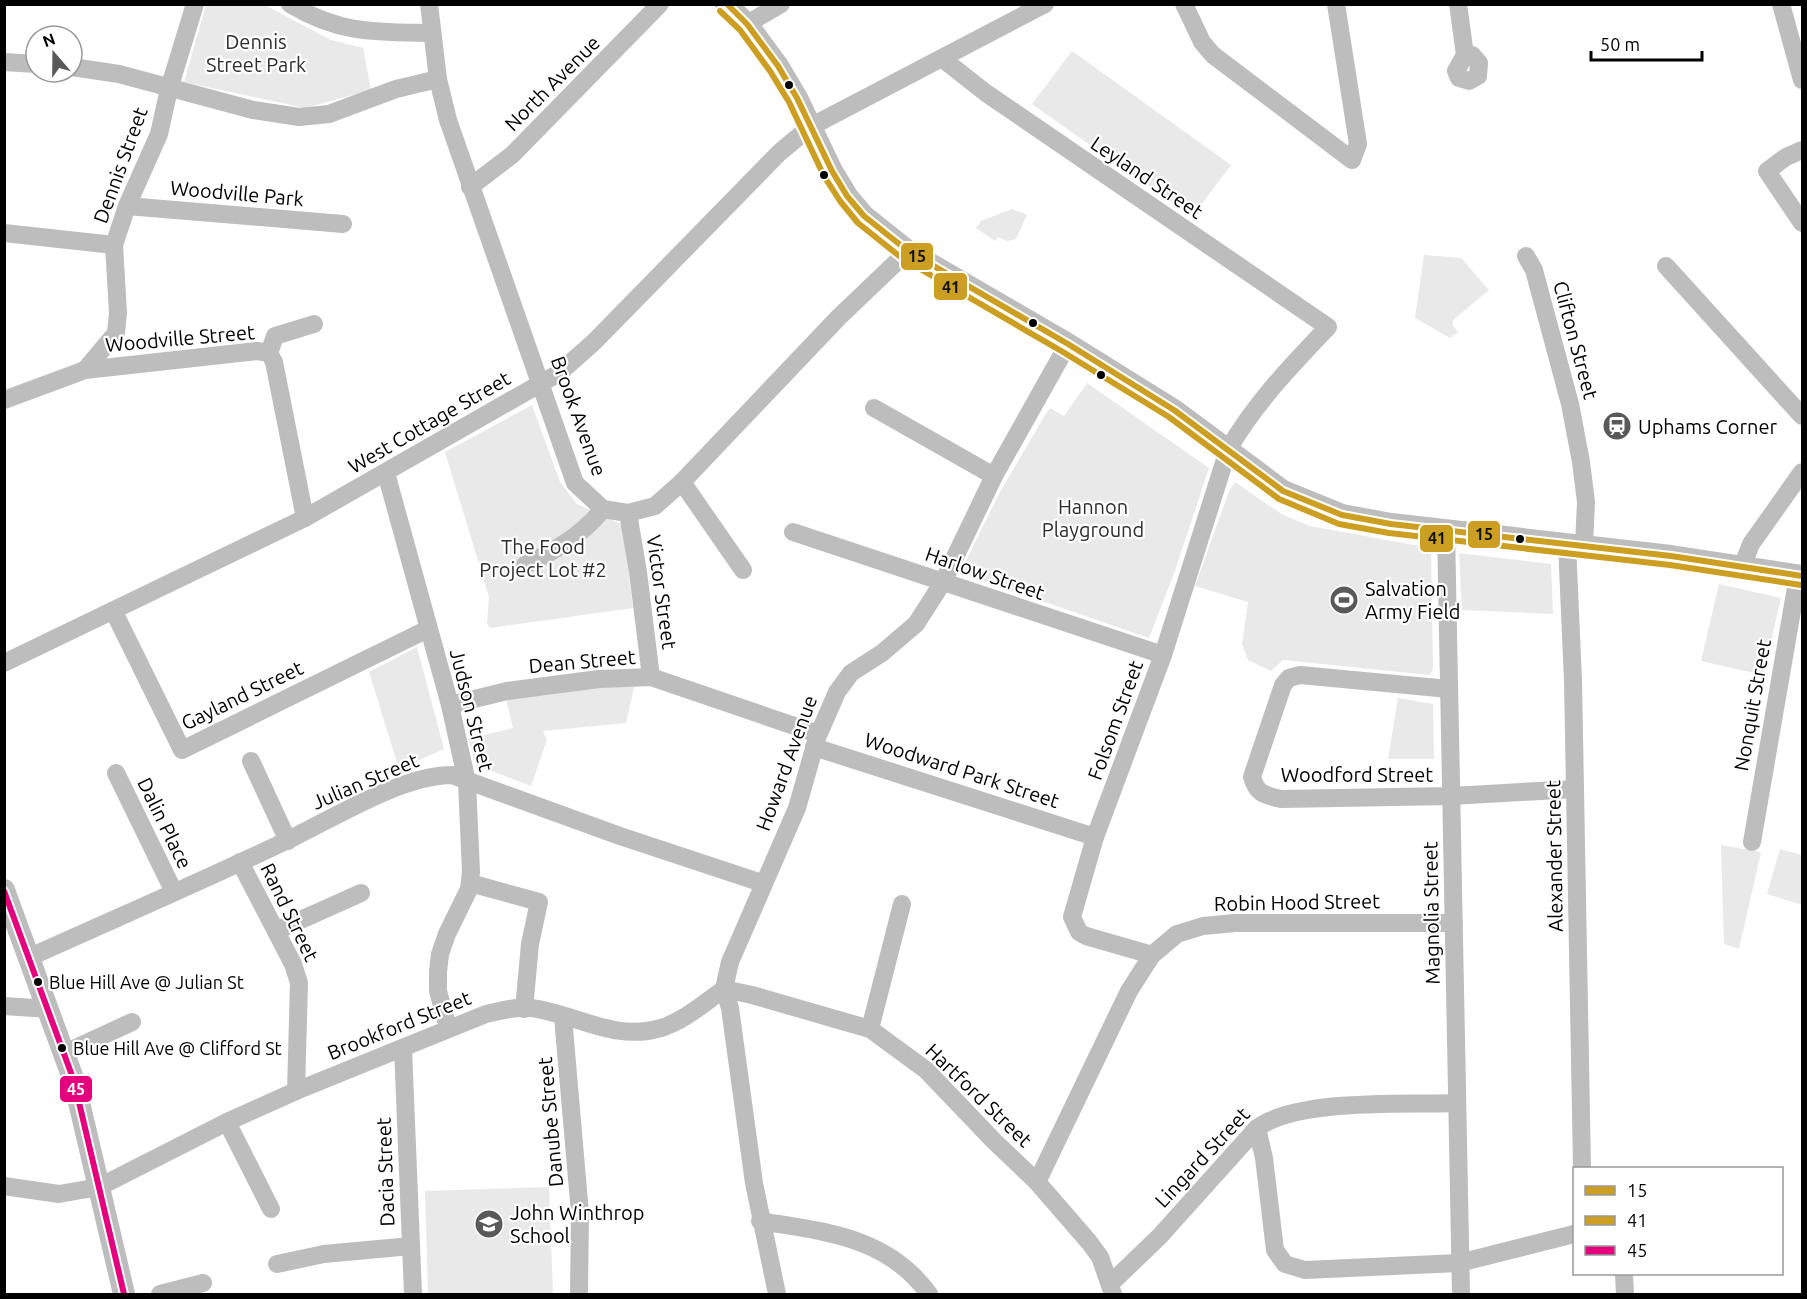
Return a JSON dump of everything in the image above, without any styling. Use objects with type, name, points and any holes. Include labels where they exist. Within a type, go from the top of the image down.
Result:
[{"type":"main road","points":[[726,4],[747,24],[788,82],[847,196],[864,216],[908,251],[1068,344],[1174,410],[1283,491],[1307,503],[1342,515],[1446,530],[1576,544],[1800,576]]},
{"type":"main road","points":[[4,890],[65,1053],[124,1294]]},
{"type":"street","name":"Dennis Street","points":[[86,370],[116,333],[118,313],[114,245],[127,206],[159,134],[169,89],[195,4]]},
{"type":"street","points":[[290,4],[329,25],[354,30],[431,33]]},
{"type":"street","name":"Brook Avenue","points":[[429,4],[438,79],[470,187],[542,383],[575,483],[603,509]]},
{"type":"street","name":"North Avenue","points":[[470,187],[512,154],[660,4]]},
{"type":"street","points":[[747,24],[781,4]]},
{"type":"street","name":"West Cottage Street","points":[[4,663],[305,518],[560,373],[594,342],[779,153],[810,127],[944,60],[1045,4]]},
{"type":"street","points":[[1184,4],[1202,42],[1213,55],[1352,160],[1358,144],[1336,4]]},
{"type":"street","points":[[1458,4],[1465,55]]},
{"type":"street","points":[[1781,4],[1799,53],[1803,80]]},
{"type":"street","name":"Leyland Street","points":[[944,60],[986,93],[1328,327]]},
{"type":"street","points":[[4,63],[24,64]]},
{"type":"street","points":[[84,69],[119,74],[253,110],[318,117],[396,89],[438,79]]},
{"type":"street","points":[[1803,150],[1785,158],[1767,171],[1803,223]]},
{"type":"street","name":"Woodville Park","points":[[127,206],[343,224]]},
{"type":"street","points":[[4,233],[114,245]]},
{"type":"street","points":[[525,565],[553,552],[592,521],[603,509],[627,513],[656,506],[682,482],[838,318],[908,251]]},
{"type":"street","name":"Clifton Street","points":[[1526,256],[1534,270],[1572,415],[1586,502],[1576,544]]},
{"type":"street","points":[[1666,266],[1803,416]]},
{"type":"street","points":[[269,353],[274,336],[314,324]]},
{"type":"street","name":"Folsom Street","points":[[1152,955],[1086,936],[1074,926],[1071,917],[1095,837],[1163,655],[1228,450],[1245,420],[1284,373],[1328,327]]},
{"type":"street","name":"Howard Avenue","points":[[777,1294],[760,1221],[729,1008],[724,989],[730,962],[762,883],[797,808],[816,740],[837,692],[851,673],[882,653],[916,624],[943,582],[994,476],[1068,344]]},
{"type":"street","name":"Woodville Street","points":[[4,400],[86,370],[257,351],[269,353],[274,362],[305,518]]},
{"type":"street","points":[[874,408],[994,476]]},
{"type":"street","points":[[1742,567],[1751,544],[1803,472]]},
{"type":"street","name":"Judson Street","points":[[386,473],[411,556],[428,629],[450,705],[467,782],[470,883],[440,954],[438,991],[447,1028]]},
{"type":"street","points":[[682,482],[743,570]]},
{"type":"street","name":"Victor Street","points":[[627,513],[638,572],[651,677]]},
{"type":"street","name":"Magnolia Street","points":[[1446,530],[1461,1294]]},
{"type":"street","name":"Harlow Street","points":[[793,532],[1163,655]]},
{"type":"street","name":"Alexander Street","points":[[1576,544],[1575,789],[1582,1167]]},
{"type":"street","name":"Nonquit Street","points":[[1752,842],[1800,576]]},
{"type":"street","name":"Gayland Street","points":[[114,612],[182,750],[428,629]]},
{"type":"street","name":"Woodford Street","points":[[1449,689],[1335,677],[1300,675],[1289,678],[1283,685],[1252,777],[1255,788],[1263,795],[1281,799],[1451,796]]},
{"type":"street","name":"Dean Street","points":[[450,705],[507,691],[600,679],[651,677],[816,740]]},
{"type":"street","name":"Woodward Park Street","points":[[816,740],[1095,837]]},
{"type":"street","points":[[251,761],[288,841]]},
{"type":"street","name":"Dalin Place","points":[[116,773],[174,892]]},
{"type":"street","name":"Julian Street","points":[[30,957],[288,841],[361,804],[435,775],[452,775],[762,883]]},
{"type":"street","points":[[1451,796],[1575,789]]},
{"type":"street","name":"Rand Street","points":[[240,862],[276,931],[299,983],[296,1091]]},
{"type":"street","points":[[470,883],[539,902],[530,944],[524,1009]]},
{"type":"street","points":[[276,931],[361,893]]},
{"type":"street","points":[[870,1029],[902,904]]},
{"type":"street","name":"Robin Hood Street","points":[[1037,1182],[1129,991],[1152,955],[1177,934],[1203,926],[1454,923]]},
{"type":"street","name":"Brookford Street","points":[[4,1186],[59,1194],[99,1187],[227,1122],[296,1091],[447,1028],[497,1011],[524,1009],[616,1032],[636,1033],[662,1028],[684,1018],[724,989]]},
{"type":"street","name":"Hartford Street","points":[[724,989],[752,994],[870,1029],[926,1070],[1037,1182],[1089,1242],[1100,1257],[1111,1289]]},
{"type":"street","points":[[4,1006],[49,1009]]},
{"type":"street","name":"Danube Street","points":[[563,1017],[580,1213],[579,1294]]},
{"type":"street","points":[[65,1053],[132,1022]]},
{"type":"street","name":"Dacia Street","points":[[403,1048],[413,1294]]},
{"type":"street","name":"Lingard Street","points":[[1111,1289],[1257,1128],[1270,1119],[1288,1112],[1365,1106],[1457,1103]]},
{"type":"street","points":[[227,1122],[271,1209]]},
{"type":"street","points":[[1257,1128],[1264,1158],[1271,1234],[1275,1250],[1285,1264],[1305,1270],[1459,1263],[1573,1234]]},
{"type":"street","points":[[760,1221],[862,1242],[902,1264],[929,1294]]},
{"type":"street","points":[[277,1264],[324,1254],[411,1246]]},
{"type":"street","points":[[1624,1275],[1625,1294]]},
{"type":"street","points":[[160,1294],[203,1283]]},
{"type":"green space","name":"Dennis Street Park","points":[[263,4],[331,40],[363,48],[371,90],[305,108],[184,82],[206,5]]},
{"type":"green space","points":[[1072,51],[1231,165],[1192,217],[1032,104]]},
{"type":"green space","points":[[1012,209],[1027,215],[1016,239],[1007,241],[998,237],[995,241],[976,228],[981,221]]},
{"type":"green space","points":[[1424,255],[1461,258],[1489,290],[1453,320],[1453,326],[1458,332],[1450,338],[1415,318]]},
{"type":"green space","name":"Hannon Playground","points":[[1087,383],[1209,468],[1175,571],[1149,638],[960,573],[1001,490],[1050,408],[1064,416]]},
{"type":"green space","name":"The Food Project Lot #2","points":[[532,405],[560,482],[577,504],[623,525],[633,608],[490,628],[487,624],[489,597],[445,452]]},
{"type":"green space","name":"Salvation Army Field","points":[[1235,482],[1283,515],[1310,526],[1431,548],[1433,669],[1430,675],[1283,660],[1271,671],[1248,660],[1242,644],[1248,602],[1195,586],[1229,491]]},
{"type":"green space","points":[[1459,553],[1551,564],[1553,614],[1462,610]]},
{"type":"green space","points":[[1719,584],[1781,598],[1763,675],[1701,661]]},
{"type":"green space","points":[[417,647],[444,749],[399,769],[369,672]]},
{"type":"green space","points":[[635,683],[626,723],[543,731],[547,740],[531,786],[476,765],[468,739],[513,728],[506,699]]},
{"type":"green space","points":[[1398,698],[1433,704],[1434,759],[1388,759]]},
{"type":"green space","points":[[1721,845],[1761,852],[1739,949],[1724,944]]},
{"type":"green space","points":[[1780,849],[1802,855],[1802,905],[1767,894]]},
{"type":"green space","points":[[549,1187],[553,1294],[428,1294],[425,1191]]},
{"type":"transit line","name":"15","points":[[727,4],[747,24],[778,66],[797,98],[832,171],[847,196],[864,216],[908,251],[1068,344],[1174,410],[1283,491],[1342,515],[1391,524],[1671,556],[1802,576]]},
{"type":"transit line","name":"41","points":[[720,11],[740,30],[770,71],[789,102],[824,176],[858,223],[903,259],[1169,417],[1279,499],[1339,524],[1389,533],[1670,565],[1801,585]]},
{"type":"transit line","name":"45","points":[[4,891],[74,1081],[124,1294]]},
{"type":"place","name":"Uphams Corner","points":[[1617,426]]},
{"type":"place","name":"Salvation Army Field","points":[[1344,600]]},
{"type":"place","name":"Blue Hill Ave @ Julian St","points":[[38,982]]},
{"type":"place","name":"Blue Hill Ave @ Clifford St","points":[[62,1048]]},
{"type":"place","name":"John Winthrop School","points":[[489,1224]]}]
